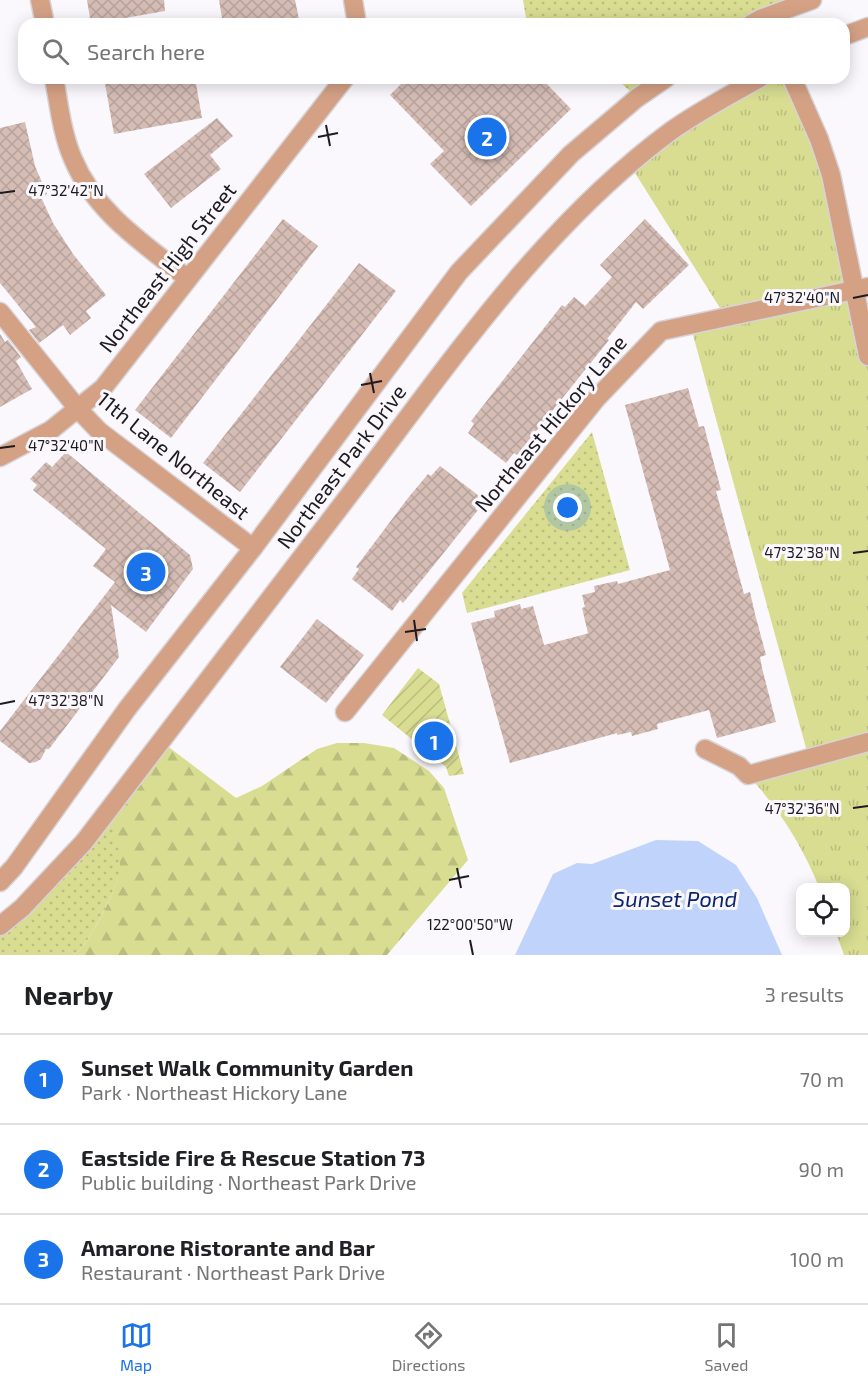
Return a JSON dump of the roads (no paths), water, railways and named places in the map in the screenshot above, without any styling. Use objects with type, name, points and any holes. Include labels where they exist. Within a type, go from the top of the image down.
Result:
[{"type":"street","points":[[40,0],[44,18]]},
{"type":"street","points":[[353,0],[356,18]]},
{"type":"street","points":[[768,18],[812,0]]},
{"type":"street","points":[[850,34],[868,27]]},
{"type":"street","points":[[55,84],[72,158],[87,187],[105,210],[187,278]]},
{"type":"street","name":"Northeast High Street","points":[[0,457],[51,430],[102,388],[340,84]]},
{"type":"street","name":"Northeast Park Drive","points":[[0,882],[14,867],[127,709],[253,548],[459,272],[571,154],[637,98],[657,84]]},
{"type":"street","name":"Northeast Park Drive","points":[[0,926],[22,908],[84,842],[474,331],[554,238],[596,194],[670,132],[701,110],[749,84]]},
{"type":"street","points":[[795,84],[819,139],[831,175],[861,288],[868,356]]},
{"type":"street","name":"Northeast Hickory Lane","points":[[345,712],[596,399],[661,331],[861,288]]},
{"type":"street","name":"11th Lane Northeast","points":[[0,312],[78,409],[99,431],[253,548]]},
{"type":"street","points":[[705,749],[739,766],[748,775],[868,742]]},
{"type":"water","name":"Sunset Pond","points":[[656,840],[698,841],[736,865],[757,898],[782,955],[515,955],[553,874],[577,863],[592,864]]},
{"type":"place","name":"Eastside Fire & Rescue Station 73","points":[[487,137]]},
{"type":"place","name":"Amarone Ristorante and Bar","points":[[146,572]]},
{"type":"place","name":"Sunset Walk Community Garden","points":[[434,741]]}]
